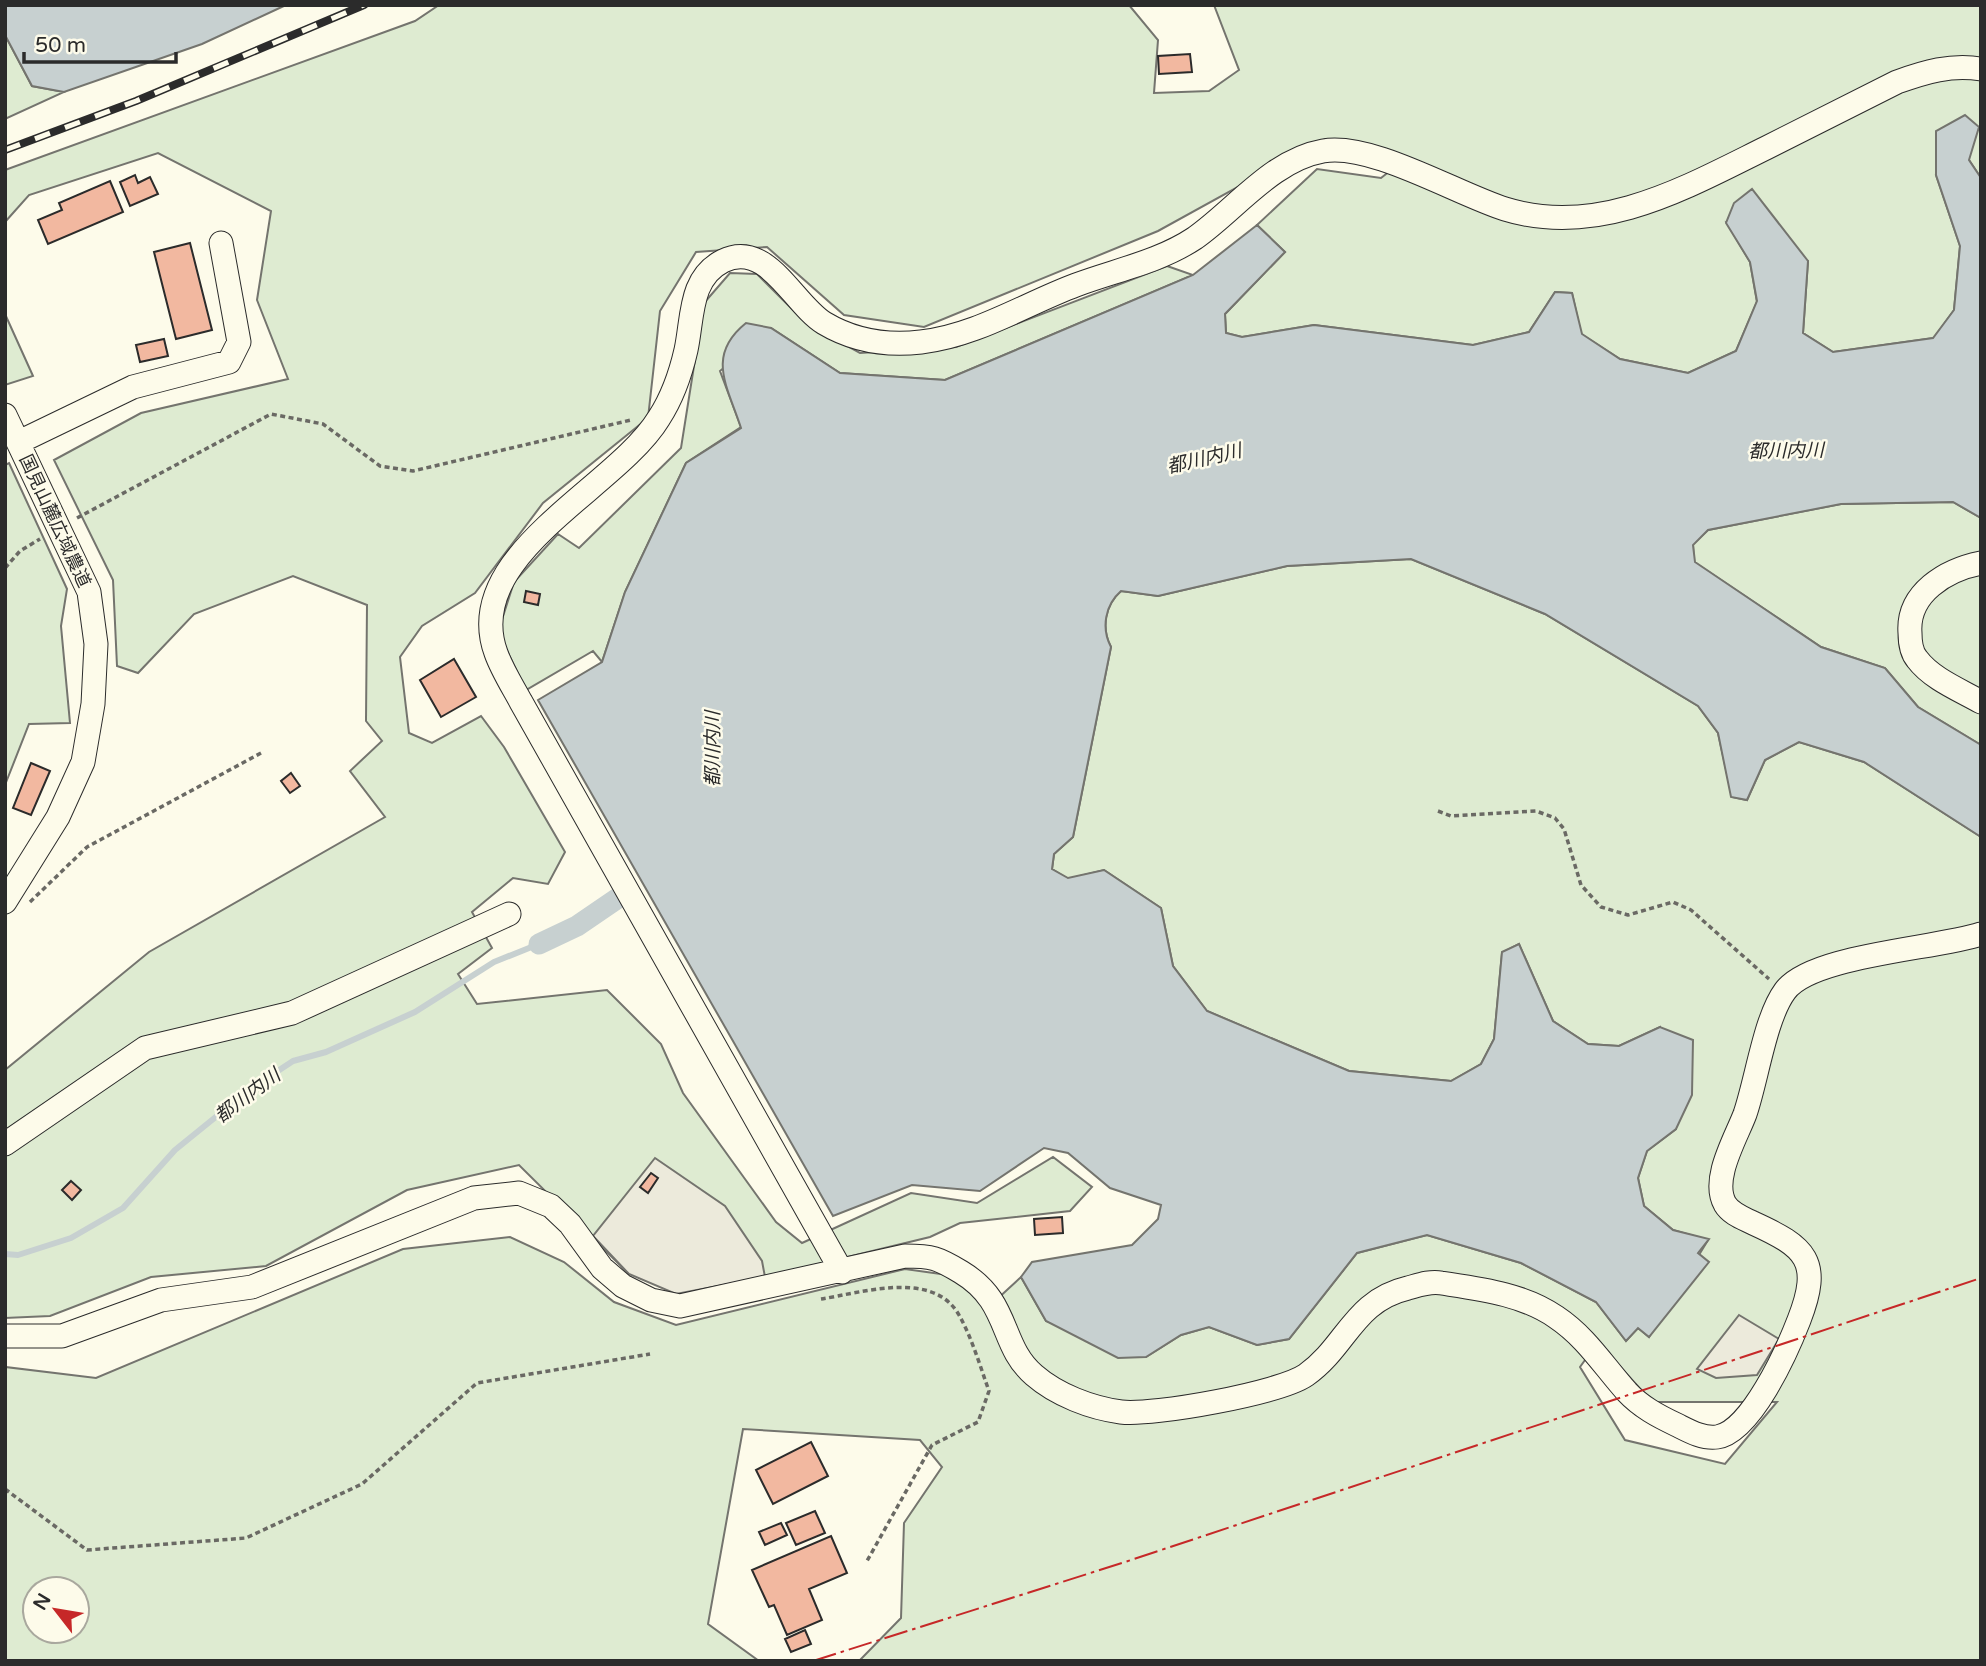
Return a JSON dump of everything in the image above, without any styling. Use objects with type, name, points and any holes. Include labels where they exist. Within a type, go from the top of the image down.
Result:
[{"type":"street","points":[[842,1272],[495,652],[491,623],[496,590],[513,561],[640,443],[658,421],[669,400],[685,351],[694,298],[707,272],[720,262],[738,255],[759,260],[821,321],[849,336],[874,343],[923,342],[967,332],[1074,286],[1161,257],[1195,238],[1267,179],[1321,150],[1346,150],[1380,159],[1505,209],[1567,219],[1639,206],[1690,186],[1897,82],[1925,72],[1961,66],[1981,69]]},
{"type":"street","points":[[19,442],[133,387],[229,362],[239,342],[221,243]]},
{"type":"street","name":"国見山麓広域農道","points":[[5,415],[89,592],[96,644],[93,704],[83,762],[58,817],[9,897]]},
{"type":"street","points":[[1981,563],[1945,575],[1927,588],[1916,603],[1909,624],[1910,645],[1917,659],[1938,678],[1981,702]]},
{"type":"street","points":[[5,1144],[145,1048],[292,1013],[509,914]]},
{"type":"street","points":[[5,1336],[62,1336],[161,1300],[252,1287],[474,1198],[519,1193],[551,1206],[570,1224],[602,1268],[624,1286],[651,1300],[680,1306],[905,1256],[934,1256],[976,1281],[992,1297],[1019,1358],[1035,1376],[1076,1400],[1120,1412],[1152,1413],[1275,1388],[1301,1379],[1327,1359],[1361,1312],[1394,1291],[1434,1282],[1523,1299],[1554,1315],[1588,1341],[1628,1393],[1648,1411],[1694,1433],[1714,1438],[1732,1432],[1750,1415],[1799,1321],[1812,1280],[1803,1253],[1788,1239],[1737,1216],[1726,1206],[1721,1189],[1724,1167],[1751,1096],[1776,1010],[1786,990],[1799,978],[1823,966],[1952,943],[1981,934]]},
{"type":"path","points":[[5,568],[19,551],[271,414],[323,424],[380,466],[413,471],[630,420],[658,421]]},
{"type":"path","points":[[9,897],[32,903],[86,848],[261,754]]},
{"type":"path","points":[[1438,811],[1451,816],[1536,811],[1555,818],[1564,829],[1581,885],[1601,907],[1628,915],[1673,902],[1691,911],[1764,976],[1786,990]]},
{"type":"path","points":[[810,1300],[907,1287],[934,1294],[958,1312],[989,1391],[978,1422],[932,1445],[867,1561]]},
{"type":"path","points":[[5,1489],[87,1550],[246,1538],[362,1484],[477,1383],[650,1354]]},
{"type":"green space","points":[[439,5],[1129,5],[1158,40],[1154,93],[1209,91],[1239,70],[1214,5],[1981,5],[1981,178],[1969,160],[1936,175],[1960,246],[1954,310],[1934,338],[1833,352],[1803,333],[1808,261],[1727,223],[1750,262],[1757,302],[1736,351],[1688,373],[1620,359],[1581,334],[1572,293],[1555,292],[1529,332],[1473,345],[1314,325],[1242,337],[1226,333],[1225,314],[1285,252],[1257,225],[1317,169],[1381,178],[1405,159],[1325,139],[1158,231],[924,327],[844,315],[767,247],[696,252],[660,311],[648,418],[543,503],[475,593],[422,626],[400,657],[409,733],[432,743],[481,716],[504,747],[565,852],[548,884],[513,878],[472,912],[492,948],[458,974],[477,1004],[607,990],[661,1044],[683,1093],[776,1222],[802,1243],[911,1193],[977,1203],[1053,1157],[1092,1187],[1070,1211],[960,1223],[930,1237],[765,1277],[629,1274],[519,1165],[407,1190],[266,1266],[151,1277],[50,1316],[5,1318],[5,1070],[149,952],[385,817],[350,771],[382,741],[366,721],[367,605],[293,576],[194,614],[138,673],[117,666],[113,580],[54,460],[141,413],[288,379],[257,300],[271,211],[158,153],[29,195],[5,222],[5,170],[415,21]]},
{"type":"green space","points":[[5,35],[32,86],[64,92],[5,119]]},
{"type":"green space","points":[[1167,266],[1193,275],[945,380],[840,373],[771,328],[720,371],[741,427],[686,463],[625,592],[602,662],[593,651],[526,690],[498,632],[514,582],[558,534],[579,548],[681,448],[704,303],[730,273],[757,274],[807,324],[860,353],[956,347]]},
{"type":"green space","points":[[5,314],[33,376],[5,385]]},
{"type":"green space","points":[[9,463],[67,589],[61,626],[70,723],[29,724],[5,785],[5,465]]},
{"type":"green space","points":[[1953,502],[1981,518],[1981,745],[1918,707],[1885,668],[1821,647],[1694,562],[1693,544],[1708,530],[1841,504]]},
{"type":"green space","points":[[1411,559],[1545,614],[1698,706],[1718,733],[1732,797],[1747,800],[1765,760],[1799,742],[1864,762],[1981,837],[1981,1661],[859,1661],[901,1618],[904,1523],[942,1467],[920,1440],[743,1429],[708,1624],[759,1661],[5,1661],[5,1367],[96,1378],[403,1249],[510,1237],[564,1262],[614,1302],[676,1325],[905,1269],[955,1276],[995,1301],[1021,1277],[1046,1321],[1146,1357],[1181,1335],[1209,1327],[1257,1345],[1289,1339],[1357,1253],[1427,1235],[1521,1263],[1596,1302],[1626,1341],[1638,1328],[1649,1337],[1708,1240],[1673,1230],[1644,1206],[1638,1178],[1647,1151],[1676,1129],[1660,1027],[1619,1046],[1588,1044],[1553,1021],[1519,944],[1502,953],[1494,1039],[1481,1064],[1451,1081],[1349,1071],[1207,1011],[1173,966],[1161,908],[1104,870],[1068,879],[1052,869],[1054,854],[1073,837],[1111,647],[1106,632],[1108,610],[1121,591],[1158,596],[1287,566]],"holes":[[[1598,1342],[1652,1402],[1777,1402],[1725,1464],[1625,1440],[1580,1367]]]},
{"type":"shaded area","points":[[655,1158],[725,1206],[762,1261],[765,1277],[676,1294],[629,1274],[593,1236]]},
{"type":"shaded area","points":[[1739,1315],[1779,1339],[1757,1375],[1716,1378],[1697,1369]]},
{"type":"water","points":[[5,5],[286,5],[202,44],[64,92],[32,86],[5,35]]},
{"type":"water","points":[[1965,115],[1979,127],[1969,160],[1981,178],[1981,518],[1953,502],[1841,504],[1708,530],[1693,545],[1695,562],[1821,647],[1885,668],[1918,707],[1981,745],[1981,837],[1864,762],[1799,742],[1765,760],[1747,800],[1731,797],[1718,733],[1698,706],[1545,614],[1411,559],[1287,566],[1158,596],[1121,591],[1111,603],[1106,617],[1106,632],[1111,647],[1073,837],[1054,854],[1052,869],[1068,878],[1104,870],[1161,908],[1173,966],[1207,1011],[1349,1071],[1451,1081],[1481,1064],[1494,1039],[1502,952],[1519,944],[1553,1021],[1588,1044],[1619,1046],[1660,1027],[1693,1040],[1692,1095],[1676,1129],[1647,1151],[1638,1178],[1644,1206],[1673,1230],[1709,1239],[1698,1253],[1709,1262],[1649,1337],[1638,1328],[1626,1341],[1596,1302],[1521,1263],[1427,1235],[1357,1253],[1289,1339],[1257,1345],[1209,1327],[1181,1335],[1146,1357],[1118,1358],[1046,1321],[1021,1277],[1032,1262],[1132,1245],[1158,1219],[1161,1205],[1110,1188],[1068,1153],[1044,1148],[980,1191],[912,1185],[833,1216],[538,700],[602,662],[625,592],[686,463],[741,428],[723,372],[726,348],[733,335],[746,323],[771,328],[840,373],[945,380],[1193,275],[1257,225],[1285,252],[1225,314],[1226,333],[1242,337],[1314,325],[1473,345],[1529,332],[1555,292],[1572,293],[1582,334],[1620,359],[1688,373],[1736,351],[1757,301],[1750,262],[1726,223],[1734,203],[1752,189],[1808,261],[1803,333],[1833,352],[1933,338],[1954,310],[1960,246],[1936,175],[1936,131]]},
{"type":"building","points":[[1190,54],[1192,72],[1159,74],[1158,56]]},
{"type":"building","points":[[135,175],[138,183],[150,177],[158,194],[130,206],[120,182]]},
{"type":"building","points":[[110,181],[123,212],[48,244],[38,220],[62,210],[59,203]]},
{"type":"building","points":[[190,243],[212,330],[176,339],[154,252]]},
{"type":"building","points":[[164,339],[168,356],[140,362],[136,345]]},
{"type":"building","points":[[526,591],[540,594],[538,605],[524,602]]},
{"type":"building","points":[[454,659],[476,697],[441,717],[420,680]]},
{"type":"building","points":[[31,763],[50,771],[31,815],[13,808]]},
{"type":"building","points":[[291,773],[300,786],[290,793],[281,781]]},
{"type":"building","points":[[651,1173],[658,1178],[648,1193],[640,1187]]},
{"type":"building","points":[[71,1181],[81,1190],[72,1200],[62,1190]]},
{"type":"building","points":[[1062,1217],[1063,1233],[1035,1235],[1034,1219]]},
{"type":"building","points":[[811,1442],[828,1476],[773,1504],[756,1470]]},
{"type":"building","points":[[815,1511],[825,1533],[796,1545],[786,1523]]},
{"type":"building","points":[[781,1523],[787,1535],[765,1545],[759,1532]]},
{"type":"building","points":[[831,1536],[847,1573],[809,1589],[822,1620],[787,1635],[774,1605],[769,1607],[752,1570]]},
{"type":"building","points":[[805,1630],[811,1644],[791,1652],[785,1639]]},
{"type":"waterway","name":"都川内川","points":[[539,944],[577,926],[618,898]]},
{"type":"waterway","name":"都川内川","points":[[5,1254],[18,1255],[71,1238],[123,1208],[175,1150],[249,1090],[293,1061],[326,1052],[415,1012],[494,962],[539,944]]},
{"type":"railway","points":[[5,150],[136,101],[364,5]]},
{"type":"power","points":[[813,1661],[1125,1562],[1981,1278]]}]
